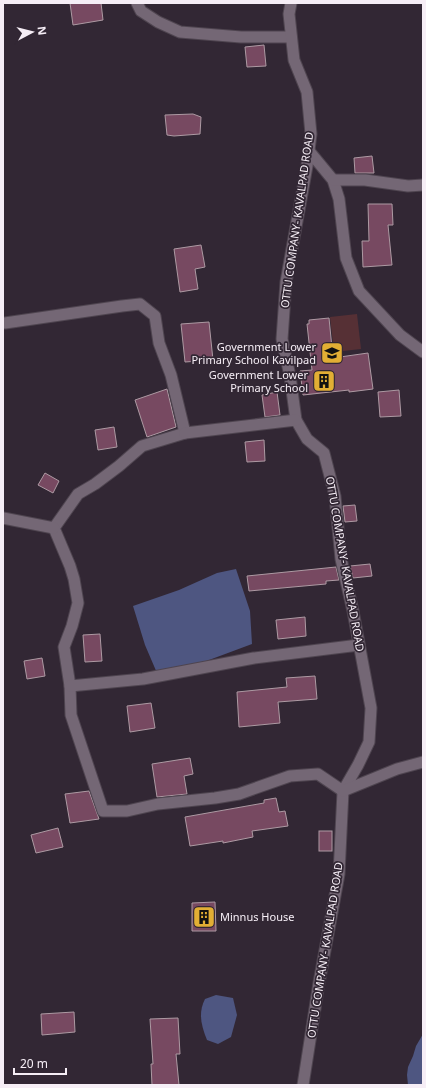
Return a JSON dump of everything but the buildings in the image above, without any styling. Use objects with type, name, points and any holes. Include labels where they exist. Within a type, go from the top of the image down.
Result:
[{"type":"street","points":[[137,3],[141,11],[158,22],[180,32],[241,37],[292,37]]},
{"type":"street","name":"OTTU COMPANY- KAVALPAD ROAD","points":[[291,3],[289,14],[294,60],[307,92],[311,134],[286,282],[282,339],[290,376],[296,420],[307,439],[324,453],[335,496],[342,559],[371,708],[370,742],[343,791],[339,874],[319,983],[303,1085]]},
{"type":"street","points":[[309,151],[333,180],[339,199],[346,258],[359,291],[400,335],[423,352]]},
{"type":"street","points":[[333,180],[365,180],[408,186],[423,185]]},
{"type":"street","points":[[4,323],[140,304],[155,316],[159,344],[171,375],[185,433]]},
{"type":"street","points":[[54,528],[78,494],[95,484],[119,466],[142,446],[185,433],[296,420]]},
{"type":"street","points":[[3,518],[54,528]]},
{"type":"street","points":[[54,528],[70,566],[78,603],[72,626],[64,647],[70,686],[71,714],[102,811],[127,811],[158,804],[239,794],[290,776],[318,774],[343,791],[397,769],[423,762]]},
{"type":"street","points":[[70,686],[143,679],[254,658],[359,645]]},
{"type":"shaded area","points":[[357,314],[361,349],[334,352],[330,317]]},
{"type":"water","points":[[236,569],[250,611],[252,644],[201,663],[157,673],[145,645],[133,606],[179,590],[217,573]]},
{"type":"water","points":[[216,995],[233,998],[237,1015],[231,1037],[218,1044],[207,1040],[201,1019],[205,999]]},
{"type":"water","points":[[423,1034],[423,1085],[408,1085],[408,1067],[416,1046]]},
{"type":"place","name":"Government Lower Primary School Kavilpad","points":[[332,353]]},
{"type":"place","name":"Government Lower Primary School","points":[[324,381]]},
{"type":"place","name":"Minnus House","points":[[204,917]]}]
